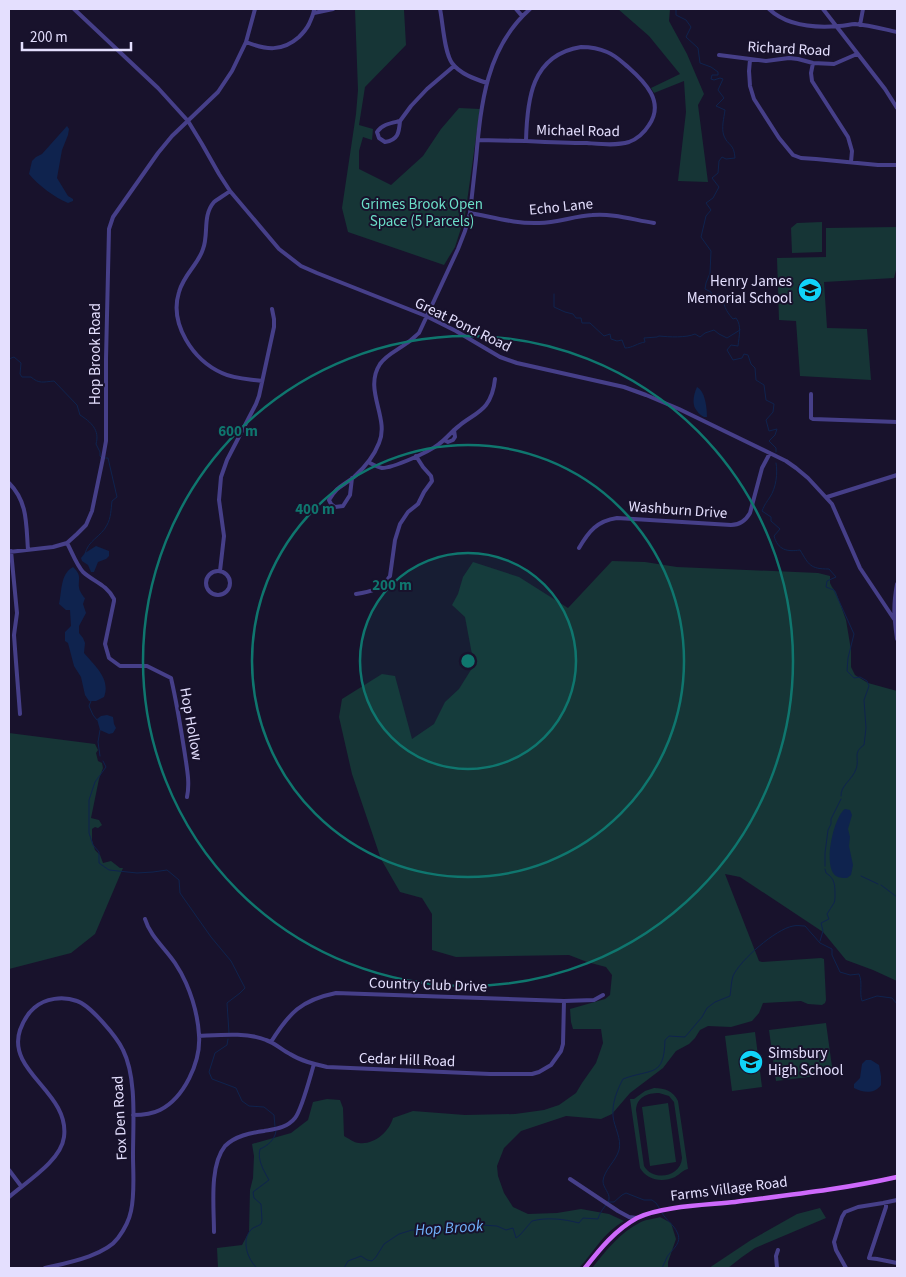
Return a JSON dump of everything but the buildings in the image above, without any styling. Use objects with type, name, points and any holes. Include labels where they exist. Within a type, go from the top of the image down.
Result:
[{"type":"main road","name":"Farms Village Road","points":[[585,1268],[612,1236],[637,1218],[661,1211],[771,1197],[897,1177]]},
{"type":"street","name":"Great Pond Road","points":[[74,9],[158,88],[188,121],[230,191],[279,248],[301,266],[426,316],[500,357],[517,363],[624,387],[646,395],[770,453],[796,468],[832,504],[860,568],[894,619]]},
{"type":"street","name":"Hop Brook Road","points":[[67,543],[86,525],[92,511],[104,457],[106,441],[109,229],[113,217],[172,136],[218,92],[232,71],[246,42],[255,9]]},
{"type":"street","points":[[246,42],[259,47],[282,47],[292,43],[306,30],[314,11],[333,9]]},
{"type":"street","points":[[440,9],[451,62],[462,73],[487,83]]},
{"type":"street","points":[[516,9],[522,16]]},
{"type":"street","points":[[352,478],[350,495],[343,506],[335,507],[330,504],[329,500],[334,491],[363,469],[378,445],[382,431],[374,390],[377,371],[388,356],[419,333],[466,231],[470,213],[483,97],[493,62],[516,22],[530,9]]},
{"type":"street","points":[[769,9],[793,23],[804,25],[836,26],[852,24],[897,32]]},
{"type":"street","points":[[823,9],[897,108]]},
{"type":"street","points":[[860,25],[864,9]]},
{"type":"street","name":"Michael Road","points":[[478,140],[602,144],[626,143],[635,140],[650,124],[654,110],[652,93],[643,81],[607,52],[587,47],[572,48],[564,51],[553,57],[542,68],[534,83],[528,107],[526,141]]},
{"type":"street","name":"Richard Road","points":[[719,55],[750,60],[766,61],[789,58],[834,64],[857,54]]},
{"type":"street","points":[[750,60],[750,86],[754,99],[764,117],[793,155],[801,158],[897,165]]},
{"type":"street","points":[[813,62],[812,81],[848,137],[852,151],[851,162]]},
{"type":"street","points":[[400,122],[379,128],[377,132],[379,138],[385,142],[395,139],[398,136],[400,122],[412,106],[426,89],[454,66]]},
{"type":"street","points":[[230,191],[216,200],[208,212],[203,252],[188,272],[179,291],[176,309],[184,336],[200,358],[223,374],[262,382]]},
{"type":"street","name":"Echo Lane","points":[[470,213],[514,222],[547,222],[602,214],[654,223]]},
{"type":"street","points":[[220,571],[224,536],[219,500],[221,477],[256,404],[274,327],[272,309]]},
{"type":"street","points":[[368,462],[378,467],[387,467],[433,448],[485,407],[492,394],[495,379]]},
{"type":"street","points":[[811,394],[811,418],[813,419],[897,422]]},
{"type":"street","name":"Washburn Drive","points":[[579,548],[597,525],[617,518],[731,525],[741,523],[747,519],[750,513],[762,468],[770,453]]},
{"type":"street","points":[[356,594],[373,591],[387,581],[390,576],[395,540],[400,524],[408,512],[418,504],[431,483],[431,477],[416,456]]},
{"type":"street","points":[[827,497],[897,476]]},
{"type":"street","points":[[9,483],[20,496],[26,513],[28,550]]},
{"type":"street","points":[[20,714],[14,635],[17,607],[10,551],[53,547],[67,543]]},
{"type":"street","name":"Hop Hollow","points":[[67,543],[83,572],[106,588],[114,599],[105,644],[110,658],[120,666],[147,666],[171,678],[179,714],[186,764],[189,789],[187,797]]},
{"type":"street","points":[[220,571],[229,578],[230,586],[224,594],[214,595],[208,589],[206,582],[209,574],[220,571]]},
{"type":"street","points":[[897,584],[894,605],[897,639]]},
{"type":"street","points":[[133,1115],[160,1110],[171,1102],[182,1090],[190,1076],[198,1054],[199,1036],[193,1002],[186,983],[176,964],[148,927],[145,919]]},
{"type":"street","name":"Country Club Drive","points":[[271,1042],[285,1020],[293,1012],[316,998],[336,993],[564,1001],[594,1000],[603,996]]},
{"type":"street","name":"Fox Den Road","points":[[9,1197],[57,1155],[64,1139],[65,1127],[59,1108],[25,1065],[20,1054],[18,1044],[22,1024],[36,1006],[53,998],[78,1001],[97,1015],[123,1050],[131,1078],[133,1092],[133,1199],[129,1220],[116,1240],[97,1253],[45,1268]]},
{"type":"street","name":"Cedar Hill Road","points":[[199,1036],[256,1037],[271,1042],[288,1054],[314,1064],[342,1069],[532,1074],[551,1065],[561,1051],[563,1044],[564,1001]]},
{"type":"street","points":[[214,1232],[214,1180],[220,1154],[226,1145],[242,1135],[285,1126],[294,1118],[314,1064]]},
{"type":"street","points":[[9,1170],[21,1186]]},
{"type":"street","points":[[570,1180],[629,1217],[637,1218]]},
{"type":"street","points":[[846,1268],[836,1250],[834,1242],[845,1212],[858,1207],[897,1200]]},
{"type":"street","points":[[886,1203],[869,1258],[897,1263]]},
{"type":"street","points":[[777,1268],[776,1256],[778,1250]]},
{"type":"green space","name":"Grimes Brook Open Space (5 Parcels)","points":[[355,9],[404,10],[406,45],[365,87],[359,125],[373,129],[372,140],[363,137],[359,151],[359,169],[391,185],[423,156],[441,129],[459,108],[480,109],[465,216],[455,247],[444,265],[348,232],[342,208],[358,90]]},
{"type":"green space","points":[[618,9],[670,9],[669,21],[687,54],[704,94],[698,105],[708,182],[678,181],[686,112],[684,81],[654,93],[651,88],[680,74],[649,36]]},
{"type":"green space","points":[[822,222],[822,252],[792,253],[791,228],[797,223]]},
{"type":"green space","points":[[897,227],[897,269],[894,278],[824,282],[827,328],[867,329],[871,380],[800,376],[796,321],[779,320],[777,258],[826,257],[826,228]]},
{"type":"green space","points":[[612,561],[645,562],[677,567],[818,573],[830,576],[830,583],[836,592],[846,620],[851,650],[851,667],[855,675],[868,683],[897,691],[897,981],[846,960],[823,932],[740,877],[725,874],[759,961],[824,959],[825,1003],[822,1005],[808,1004],[801,1001],[763,1003],[759,1013],[752,1021],[731,1027],[708,1026],[700,1030],[689,1044],[676,1051],[663,1068],[630,1093],[612,1114],[601,1119],[566,1116],[521,1131],[504,1148],[497,1166],[498,1176],[504,1193],[513,1207],[528,1214],[557,1213],[581,1209],[609,1214],[624,1221],[604,1237],[579,1268],[218,1268],[217,1248],[242,1245],[249,1232],[250,1190],[253,1178],[254,1156],[252,1144],[291,1133],[308,1120],[313,1102],[327,1099],[340,1100],[343,1108],[344,1136],[355,1142],[365,1143],[375,1140],[384,1133],[393,1118],[413,1111],[465,1115],[515,1114],[544,1110],[559,1105],[576,1093],[596,1063],[603,1043],[601,1029],[573,1029],[570,1009],[605,999],[610,995],[612,975],[606,967],[569,955],[456,957],[432,950],[432,914],[422,898],[400,892],[381,859],[352,774],[339,717],[342,699],[382,674],[395,676],[412,739],[434,724],[445,702],[459,689],[474,665],[465,617],[452,605],[458,594],[463,577],[473,562],[519,577],[568,608]]},
{"type":"green space","points":[[9,733],[95,744],[98,750],[96,753],[98,761],[102,763],[103,768],[91,818],[99,820],[102,825],[92,829],[92,840],[95,850],[100,855],[103,863],[111,861],[120,868],[123,868],[95,934],[71,953],[9,969]]},
{"type":"green space","points":[[826,1023],[833,1074],[776,1081],[769,1030]]},
{"type":"green space","points":[[755,1032],[762,1087],[732,1091],[725,1036]]},
{"type":"green space","points":[[654,1088],[665,1089],[671,1092],[678,1101],[688,1169],[670,1179],[660,1180],[651,1178],[640,1168],[630,1099],[634,1099],[645,1091]],"holes":[[[659,1093],[669,1096],[674,1102],[682,1158],[677,1170],[660,1176],[648,1171],[644,1166],[636,1110],[638,1102],[647,1095]]]},
{"type":"green space","points":[[668,1103],[676,1162],[650,1166],[642,1107]]},
{"type":"green space","points":[[820,1208],[826,1218],[755,1248],[728,1268],[709,1268],[751,1240],[797,1214]]},
{"type":"green space","points":[[660,1217],[671,1223],[676,1239],[668,1262],[668,1268],[592,1268],[626,1231],[643,1221]]},
{"type":"water","points":[[67,126],[69,129],[68,135],[62,150],[57,178],[68,196],[73,199],[73,201],[68,203],[47,191],[29,174],[32,161],[42,154]]},
{"type":"water","points":[[697,387],[704,396],[707,417],[699,414],[694,406],[694,396]]},
{"type":"water","points":[[96,546],[109,551],[109,556],[98,562],[94,572],[91,572],[88,565],[81,558]]},
{"type":"water","points":[[73,567],[79,576],[79,588],[85,598],[83,604],[86,613],[79,626],[79,633],[85,643],[84,653],[101,673],[105,684],[104,697],[96,701],[89,701],[85,695],[81,677],[74,666],[68,643],[65,641],[65,632],[71,626],[70,610],[66,610],[59,604],[62,584],[66,574]]},
{"type":"water","points":[[107,715],[113,717],[116,728],[113,733],[109,734],[100,730],[97,719]]},
{"type":"water","points":[[845,809],[850,810],[852,815],[848,829],[853,865],[851,875],[847,878],[840,878],[832,871],[830,853],[837,821]]},
{"type":"water","points":[[866,1060],[871,1060],[879,1065],[881,1076],[881,1085],[876,1090],[869,1092],[854,1088],[854,1084],[860,1078],[862,1064]]},
{"type":"waterway","points":[[676,9],[676,15],[686,20],[691,27],[686,37],[698,48],[700,63],[718,72],[718,75],[712,75],[711,79],[723,79],[718,90],[724,98],[716,106],[725,110],[723,133],[732,147],[735,158],[726,159],[722,157],[719,161],[718,173],[712,178],[719,187],[713,198],[706,203],[711,210],[706,216],[701,237],[711,251],[710,273],[705,289],[711,292],[712,295],[722,294],[724,305],[733,319],[736,318],[738,321],[740,331],[738,346],[731,345],[727,350],[733,360],[742,358],[744,354],[748,355],[751,364],[755,368],[756,380],[764,385],[766,400],[774,404],[773,412],[766,420],[769,431],[777,429],[775,435],[769,441],[776,448],[776,452]]},
{"type":"waterway","points":[[554,294],[554,307],[573,314],[576,318],[581,318],[582,323],[590,323],[604,336],[610,334],[611,339],[622,340],[625,348],[645,342],[644,338],[659,336],[682,337],[695,334],[700,337],[714,330],[727,338],[740,330]]},
{"type":"waterway","name":"Hop Brook","points":[[9,359],[14,357],[21,363],[20,374],[22,377],[31,377],[41,382],[54,381],[77,405],[80,415],[96,431],[96,444],[101,457]]},
{"type":"waterway","name":"Hop Brook","points":[[85,554],[89,545],[107,525],[112,501],[117,497],[108,458],[105,458]]},
{"type":"waterway","points":[[776,463],[777,476],[775,485],[762,511],[771,517],[771,521],[780,529],[774,536],[781,547],[791,551],[800,550],[811,565],[829,569],[836,577],[827,581],[826,587],[834,590],[854,634],[847,671],[854,678],[860,677],[867,681],[869,686],[864,700],[866,728],[864,745],[857,753],[856,769],[842,789],[841,796]]},
{"type":"waterway","name":"Hop Brook","points":[[91,701],[89,706],[97,720]]},
{"type":"waterway","name":"Hop Brook","points":[[100,730],[98,742],[100,756]]},
{"type":"waterway","name":"Hop Brook","points":[[103,761],[106,767],[95,782],[89,800],[89,833],[93,845],[99,852],[99,863],[109,870],[137,873],[167,870],[179,880],[180,893],[211,937],[231,961],[245,988],[227,1003],[229,1033]]},
{"type":"waterway","points":[[825,866],[828,830],[841,799]]},
{"type":"waterway","points":[[820,941],[823,931],[821,923],[829,919],[827,914],[835,899],[834,882],[825,869]]},
{"type":"waterway","points":[[861,876],[878,884]]},
{"type":"waterway","points":[[881,885],[897,897]]},
{"type":"waterway","name":"Hop Brook","points":[[344,1268],[348,1261],[361,1256],[372,1261],[384,1244],[399,1234],[412,1230],[451,1230],[464,1224],[497,1226],[506,1230],[513,1228],[516,1238],[532,1221],[556,1219],[579,1223],[583,1218],[598,1219],[609,1199],[603,1184],[604,1177],[620,1146],[613,1106],[623,1079],[649,1072],[659,1066],[662,1061],[665,1040],[669,1036],[685,1037],[707,1008],[715,1002],[730,996],[731,983],[737,969],[759,946],[786,928],[805,926],[820,943],[832,949],[832,955],[840,972],[850,975],[859,974],[862,1001],[877,996],[892,998],[897,1004]]},
{"type":"waterway","name":"Hop Brook","points":[[228,1039],[227,1045],[215,1053],[209,1072],[212,1079],[236,1088],[242,1101],[249,1106],[264,1107],[274,1115],[275,1127]]},
{"type":"waterway","name":"Hop Brook","points":[[257,1268],[250,1259],[246,1248],[249,1232],[261,1224],[262,1221],[261,1204],[254,1198],[253,1192],[269,1180],[260,1161],[259,1153],[260,1149],[274,1137],[276,1131]]},
{"type":"waterway","points":[[608,1202],[614,1202],[626,1193],[644,1200],[652,1200],[660,1209]]},
{"type":"waterway","points":[[662,1213],[676,1229],[679,1239],[662,1268]]},
{"type":"waterway","name":"Hop Brook","points":[[272,1268],[279,1268]]},
{"type":"place","name":"Henry James Memorial School","points":[[810,290]]},
{"type":"place","name":"Simsbury High School","points":[[751,1062]]}]
